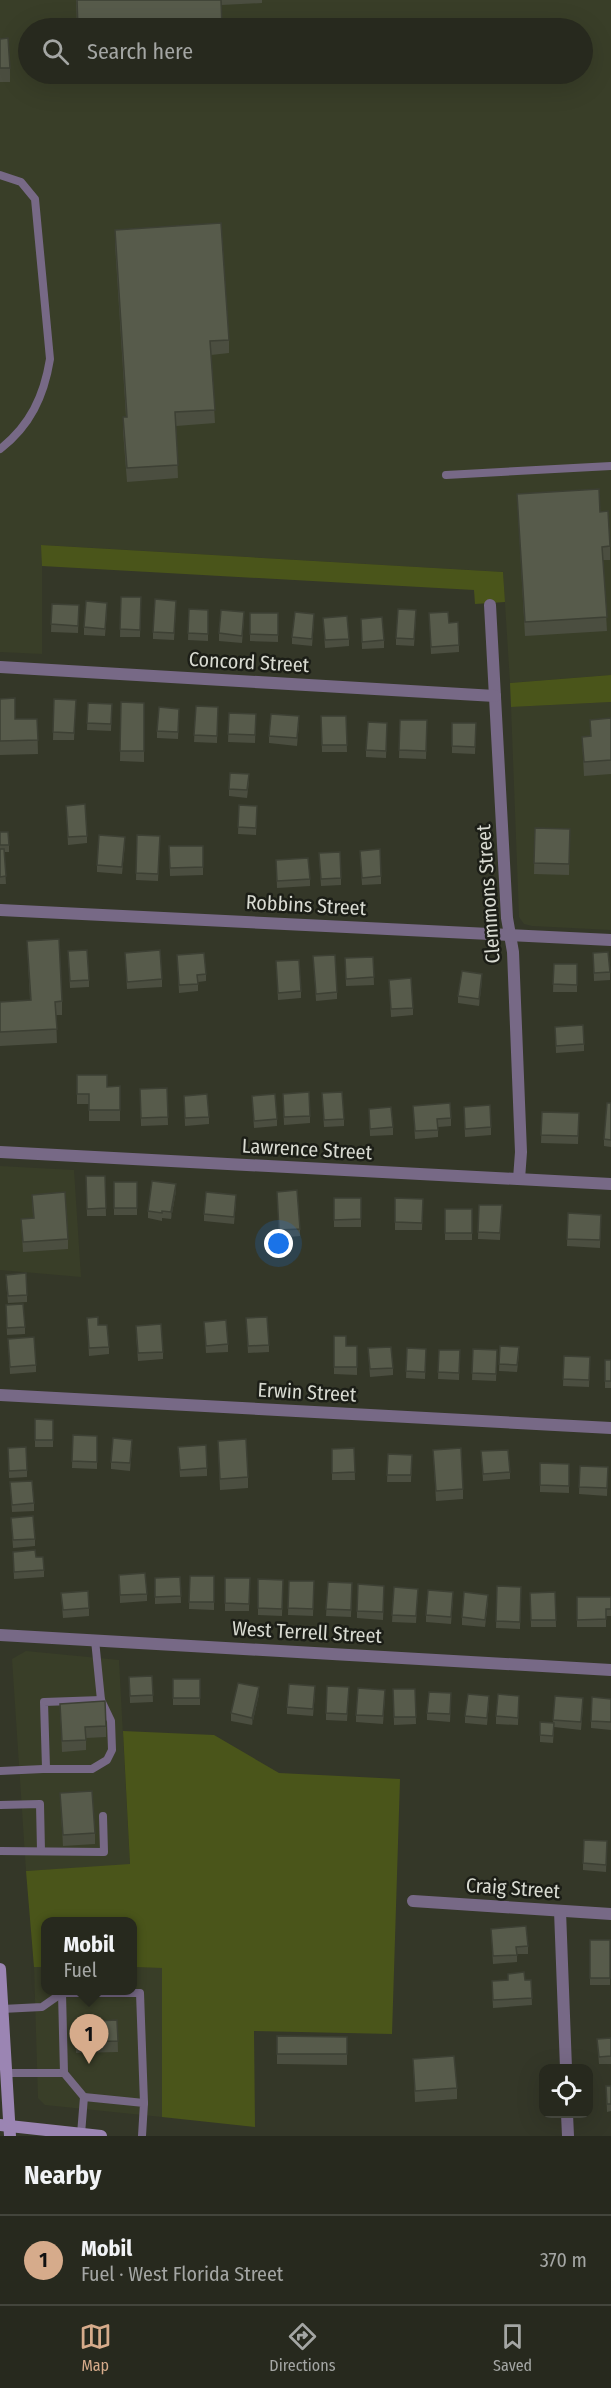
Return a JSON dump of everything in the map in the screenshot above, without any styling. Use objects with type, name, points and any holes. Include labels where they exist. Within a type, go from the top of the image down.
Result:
[{"type":"main road","points":[[0,1969],[6,2073],[6,2129],[102,2136]]},
{"type":"street","name":"Clemmons Street","points":[[490,605],[510,935],[513,952],[521,1152],[519,1179]]},
{"type":"street","name":"Concord Street","points":[[0,667],[495,696]]},
{"type":"street","name":"Robbins Street","points":[[0,910],[611,940]]},
{"type":"street","name":"Lawrence Street","points":[[0,1152],[611,1184]]},
{"type":"street","name":"Erwin Street","points":[[0,1395],[611,1428]]},
{"type":"street","name":"West Terrell Street","points":[[0,1635],[611,1670]]},
{"type":"street","name":"Craig Street","points":[[414,1901],[611,1914]]},
{"type":"street","points":[[560,1911],[566,2064]]},
{"type":"street","points":[[567,2118],[568,2136]]},
{"type":"lane","points":[[0,176],[21,182],[35,199],[51,359],[47,380],[35,410],[20,431],[0,449]]},
{"type":"lane","points":[[446,475],[611,466]]},
{"type":"lane","points":[[0,1772],[46,1768],[92,1769],[107,1760],[112,1750],[111,1721],[101,1700],[95,1640]]},
{"type":"lane","points":[[46,1768],[44,1702],[101,1700]]},
{"type":"lane","points":[[0,1805],[40,1804],[41,1851]]},
{"type":"lane","points":[[0,1851],[104,1852],[103,1816]]},
{"type":"lane","points":[[137,1993],[140,1993],[144,2103],[142,2136]]},
{"type":"lane","points":[[2,2009],[42,2007],[59,1995]]},
{"type":"lane","points":[[62,1995],[64,2073],[84,2097],[81,2134]]},
{"type":"lane","points":[[6,2073],[64,2073]]},
{"type":"lane","points":[[84,2097],[144,2103]]},
{"type":"shaded area","points":[[0,0],[611,0],[611,675],[510,683],[503,572],[42,545],[42,654],[0,652]]},
{"type":"shaded area","points":[[611,702],[611,930],[524,924],[519,917],[511,707]]},
{"type":"shaded area","points":[[0,1166],[74,1170],[81,1277],[0,1270]]},
{"type":"shaded area","points":[[26,1651],[119,1660],[130,1865],[26,1871],[12,1659]]},
{"type":"shaded area","points":[[34,1967],[41,1967],[41,1995],[137,1995],[137,1967],[162,1968],[162,2117],[45,2105],[38,2098]]},
{"type":"green space","points":[[41,545],[503,572],[505,602],[475,604],[474,590],[42,566]]},
{"type":"green space","points":[[611,675],[611,702],[511,707],[510,683]]},
{"type":"green space","points":[[123,1731],[214,1735],[279,1773],[400,1779],[392,2034],[254,2031],[255,2127],[162,2117],[162,1968],[137,1967],[137,1917],[41,1917],[41,1967],[34,1967],[26,1871],[130,1864]]},
{"type":"building","points":[[77,0],[221,0],[222,18],[78,18]]},
{"type":"building","points":[[8,38],[10,68],[0,68],[0,39]]},
{"type":"building","points":[[221,223],[229,340],[210,341],[215,410],[175,412],[178,465],[127,468],[123,417],[127,417],[115,230]]},
{"type":"building","points":[[599,489],[600,512],[608,511],[610,546],[602,547],[607,617],[525,622],[517,494]]},
{"type":"building","points":[[121,597],[141,597],[140,630],[120,629]]},
{"type":"building","points":[[155,599],[176,601],[174,633],[153,632]]},
{"type":"building","points":[[86,601],[107,603],[105,629],[84,627]]},
{"type":"building","points":[[52,604],[79,605],[78,626],[51,624]]},
{"type":"building","points":[[189,609],[208,610],[208,634],[188,633]]},
{"type":"building","points":[[398,609],[416,610],[414,639],[396,638]]},
{"type":"building","points":[[221,610],[244,612],[242,636],[219,633]]},
{"type":"building","points":[[295,612],[314,614],[312,639],[292,637]]},
{"type":"building","points":[[448,612],[449,623],[458,622],[459,645],[431,647],[429,613]]},
{"type":"building","points":[[250,613],[278,613],[278,635],[250,634]]},
{"type":"building","points":[[347,616],[349,639],[325,640],[323,618]]},
{"type":"building","points":[[382,617],[384,640],[362,642],[361,619]]},
{"type":"building","points":[[15,698],[15,719],[37,719],[38,740],[0,741],[0,699]]},
{"type":"building","points":[[54,699],[76,700],[74,733],[53,732]]},
{"type":"building","points":[[121,702],[144,703],[144,751],[120,751]]},
{"type":"building","points":[[88,703],[112,704],[111,724],[87,723]]},
{"type":"building","points":[[196,706],[218,707],[217,736],[194,735]]},
{"type":"building","points":[[159,707],[179,709],[178,732],[157,731]]},
{"type":"building","points":[[229,713],[256,714],[255,735],[228,734]]},
{"type":"building","points":[[271,714],[299,716],[297,738],[269,736]]},
{"type":"building","points":[[321,716],[346,716],[347,745],[322,745]]},
{"type":"building","points":[[611,718],[611,760],[584,762],[582,737],[591,736],[590,720]]},
{"type":"building","points":[[400,720],[427,720],[426,751],[399,750]]},
{"type":"building","points":[[368,722],[387,723],[386,751],[366,750]]},
{"type":"building","points":[[452,723],[476,723],[475,747],[452,746]]},
{"type":"building","points":[[230,773],[249,774],[247,790],[229,789]]},
{"type":"building","points":[[85,804],[87,836],[68,837],[66,806]]},
{"type":"building","points":[[239,805],[257,806],[256,828],[238,827]]},
{"type":"building","points":[[535,828],[570,829],[569,864],[534,863]]},
{"type":"building","points":[[0,832],[8,832],[9,845],[0,845]]},
{"type":"building","points":[[99,835],[125,837],[122,867],[97,865]]},
{"type":"building","points":[[137,835],[160,836],[158,874],[136,873]]},
{"type":"building","points":[[169,846],[203,846],[203,867],[170,868]]},
{"type":"building","points":[[0,849],[4,849],[6,876],[0,877]]},
{"type":"building","points":[[380,849],[381,876],[362,878],[360,851]]},
{"type":"building","points":[[340,852],[341,878],[321,879],[319,853]]},
{"type":"building","points":[[308,858],[310,879],[277,881],[276,860]]},
{"type":"building","points":[[59,939],[62,1001],[55,1002],[57,1029],[0,1032],[0,1002],[31,1000],[27,941]]},
{"type":"building","points":[[87,950],[89,980],[70,981],[68,951]]},
{"type":"building","points":[[160,950],[162,979],[127,982],[125,953]]},
{"type":"building","points":[[608,952],[610,972],[594,973],[593,953]]},
{"type":"building","points":[[204,953],[206,974],[197,975],[198,984],[179,985],[177,955]]},
{"type":"building","points":[[335,955],[337,992],[316,994],[313,956]]},
{"type":"building","points":[[373,957],[374,977],[346,979],[345,958]]},
{"type":"building","points":[[299,960],[301,991],[278,993],[276,961]]},
{"type":"building","points":[[554,964],[577,964],[577,985],[553,984]]},
{"type":"building","points":[[462,971],[482,974],[479,999],[458,996]]},
{"type":"building","points":[[411,978],[413,1008],[391,1009],[389,980]]},
{"type":"building","points":[[583,1025],[584,1044],[556,1046],[555,1027]]},
{"type":"building","points":[[77,1075],[107,1075],[107,1087],[120,1086],[120,1110],[89,1110],[89,1094],[77,1094]]},
{"type":"building","points":[[167,1088],[168,1117],[141,1118],[140,1089]]},
{"type":"building","points":[[309,1092],[310,1116],[284,1117],[283,1094]]},
{"type":"building","points":[[342,1092],[344,1119],[324,1120],[322,1093]]},
{"type":"building","points":[[207,1094],[209,1117],[185,1118],[184,1096]]},
{"type":"building","points":[[275,1094],[277,1119],[254,1121],[252,1096]]},
{"type":"building","points":[[450,1103],[451,1118],[437,1119],[438,1130],[415,1131],[413,1106]]},
{"type":"building","points":[[607,1103],[611,1103],[611,1140],[604,1139]]},
{"type":"building","points":[[490,1105],[491,1127],[465,1129],[464,1107]]},
{"type":"building","points":[[391,1107],[393,1127],[370,1129],[369,1109]]},
{"type":"building","points":[[542,1112],[579,1113],[578,1136],[541,1135]]},
{"type":"building","points":[[86,1176],[105,1176],[106,1208],[87,1209]]},
{"type":"building","points":[[152,1181],[176,1184],[171,1212],[148,1211]]},
{"type":"building","points":[[114,1182],[137,1182],[137,1208],[114,1208]]},
{"type":"building","points":[[297,1190],[300,1229],[279,1230],[277,1192]]},
{"type":"building","points":[[65,1192],[68,1239],[23,1242],[21,1219],[34,1218],[32,1195]]},
{"type":"building","points":[[206,1192],[236,1195],[234,1217],[204,1214]]},
{"type":"building","points":[[334,1198],[361,1198],[361,1219],[334,1220]]},
{"type":"building","points":[[395,1198],[423,1199],[422,1223],[395,1222]]},
{"type":"building","points":[[479,1205],[502,1205],[500,1233],[478,1232]]},
{"type":"building","points":[[445,1209],[472,1209],[472,1233],[445,1233]]},
{"type":"building","points":[[568,1213],[601,1215],[600,1240],[567,1239]]},
{"type":"building","points":[[26,1273],[27,1295],[8,1296],[6,1275]]},
{"type":"building","points":[[23,1304],[25,1327],[7,1328],[6,1305]]},
{"type":"building","points":[[98,1317],[98,1325],[107,1325],[109,1347],[89,1348],[87,1318]]},
{"type":"building","points":[[267,1317],[269,1345],[248,1346],[246,1318]]},
{"type":"building","points":[[226,1320],[228,1344],[206,1346],[204,1322]]},
{"type":"building","points":[[161,1324],[163,1352],[138,1353],[136,1326]]},
{"type":"building","points":[[334,1336],[346,1336],[346,1346],[357,1346],[357,1367],[334,1367]]},
{"type":"building","points":[[34,1337],[36,1365],[10,1367],[8,1339]]},
{"type":"building","points":[[500,1346],[519,1347],[517,1365],[499,1364]]},
{"type":"building","points":[[391,1347],[393,1368],[370,1369],[368,1348]]},
{"type":"building","points":[[407,1348],[426,1349],[425,1372],[406,1371]]},
{"type":"building","points":[[473,1349],[497,1350],[496,1374],[472,1373]]},
{"type":"building","points":[[439,1350],[460,1350],[459,1373],[438,1372]]},
{"type":"building","points":[[564,1356],[590,1357],[589,1380],[563,1379]]},
{"type":"building","points":[[605,1360],[611,1360],[611,1381],[605,1381]]},
{"type":"building","points":[[35,1419],[53,1420],[53,1440],[35,1440]]},
{"type":"building","points":[[73,1435],[97,1436],[97,1462],[72,1461]]},
{"type":"building","points":[[113,1438],[132,1440],[130,1463],[111,1462]]},
{"type":"building","points":[[246,1439],[248,1477],[220,1479],[218,1441]]},
{"type":"building","points":[[206,1445],[207,1468],[180,1470],[178,1447]]},
{"type":"building","points":[[26,1447],[27,1470],[9,1471],[8,1448]]},
{"type":"building","points":[[354,1448],[355,1472],[332,1473],[332,1449]]},
{"type":"building","points":[[461,1448],[463,1489],[436,1491],[433,1450]]},
{"type":"building","points":[[508,1450],[510,1472],[483,1474],[481,1451]]},
{"type":"building","points":[[388,1454],[412,1455],[411,1475],[387,1475]]},
{"type":"building","points":[[540,1463],[569,1464],[569,1486],[540,1485]]},
{"type":"building","points":[[580,1466],[608,1467],[607,1488],[579,1487]]},
{"type":"building","points":[[32,1481],[34,1503],[12,1505],[10,1482]]},
{"type":"building","points":[[33,1516],[35,1539],[13,1540],[11,1518]]},
{"type":"building","points":[[35,1550],[36,1557],[43,1557],[44,1570],[14,1572],[13,1552]]},
{"type":"building","points":[[145,1573],[147,1594],[120,1595],[119,1575]]},
{"type":"building","points":[[190,1576],[214,1576],[214,1602],[189,1602]]},
{"type":"building","points":[[180,1577],[181,1596],[155,1597],[155,1578]]},
{"type":"building","points":[[225,1578],[250,1578],[249,1604],[225,1603]]},
{"type":"building","points":[[258,1579],[283,1580],[282,1609],[258,1608]]},
{"type":"building","points":[[289,1581],[314,1581],[313,1609],[288,1608]]},
{"type":"building","points":[[328,1582],[352,1583],[351,1610],[326,1609]]},
{"type":"building","points":[[358,1584],[384,1586],[383,1612],[357,1611]]},
{"type":"building","points":[[497,1586],[521,1587],[520,1622],[496,1621]]},
{"type":"building","points":[[394,1587],[418,1589],[416,1616],[392,1615]]},
{"type":"building","points":[[428,1590],[453,1592],[451,1617],[426,1615]]},
{"type":"building","points":[[88,1591],[89,1608],[63,1610],[61,1593]]},
{"type":"building","points":[[464,1592],[488,1595],[485,1620],[462,1617]]},
{"type":"building","points":[[555,1592],[556,1620],[531,1620],[530,1593]]},
{"type":"building","points":[[577,1597],[611,1597],[611,1609],[606,1609],[606,1619],[577,1620]]},
{"type":"building","points":[[152,1676],[153,1695],[130,1696],[129,1677]]},
{"type":"building","points":[[173,1679],[200,1679],[200,1698],[173,1698]]},
{"type":"building","points":[[238,1683],[259,1687],[252,1718],[231,1713]]},
{"type":"building","points":[[289,1684],[315,1686],[313,1709],[287,1707]]},
{"type":"building","points":[[327,1686],[349,1687],[347,1714],[326,1713]]},
{"type":"building","points":[[358,1688],[385,1690],[383,1716],[356,1715]]},
{"type":"building","points":[[393,1689],[415,1689],[416,1717],[394,1717]]},
{"type":"building","points":[[429,1692],[451,1693],[450,1714],[427,1713]]},
{"type":"building","points":[[468,1694],[489,1696],[487,1718],[465,1716]]},
{"type":"building","points":[[498,1694],[519,1696],[518,1718],[496,1716]]},
{"type":"building","points":[[555,1696],[583,1698],[581,1722],[553,1720]]},
{"type":"building","points":[[592,1697],[611,1699],[611,1722],[591,1721]]},
{"type":"building","points":[[105,1701],[106,1726],[85,1727],[86,1740],[62,1741],[60,1704]]},
{"type":"building","points":[[540,1722],[554,1723],[553,1736],[540,1735]]},
{"type":"building","points":[[92,1791],[95,1833],[63,1835],[60,1793]]},
{"type":"building","points":[[584,1840],[607,1841],[606,1865],[583,1863]]},
{"type":"building","points":[[526,1926],[528,1946],[516,1947],[517,1955],[493,1956],[491,1929]]},
{"type":"building","points":[[590,1940],[610,1940],[610,1978],[590,1978]]},
{"type":"building","points":[[524,1972],[525,1980],[531,1980],[532,1998],[493,2000],[492,1981],[508,1980],[508,1974]]},
{"type":"building","points":[[117,2020],[118,2041],[76,2042],[76,2022]]},
{"type":"building","points":[[277,2036],[347,2037],[347,2054],[277,2054]]},
{"type":"building","points":[[611,2038],[611,2056],[599,2057],[597,2039]]},
{"type":"building","points":[[454,2056],[457,2088],[415,2091],[413,2059]]},
{"type":"building","points":[[606,2086],[611,2086],[611,2104],[607,2104]]},
{"type":"place","name":"Mobil","points":[[89,2064]]}]
